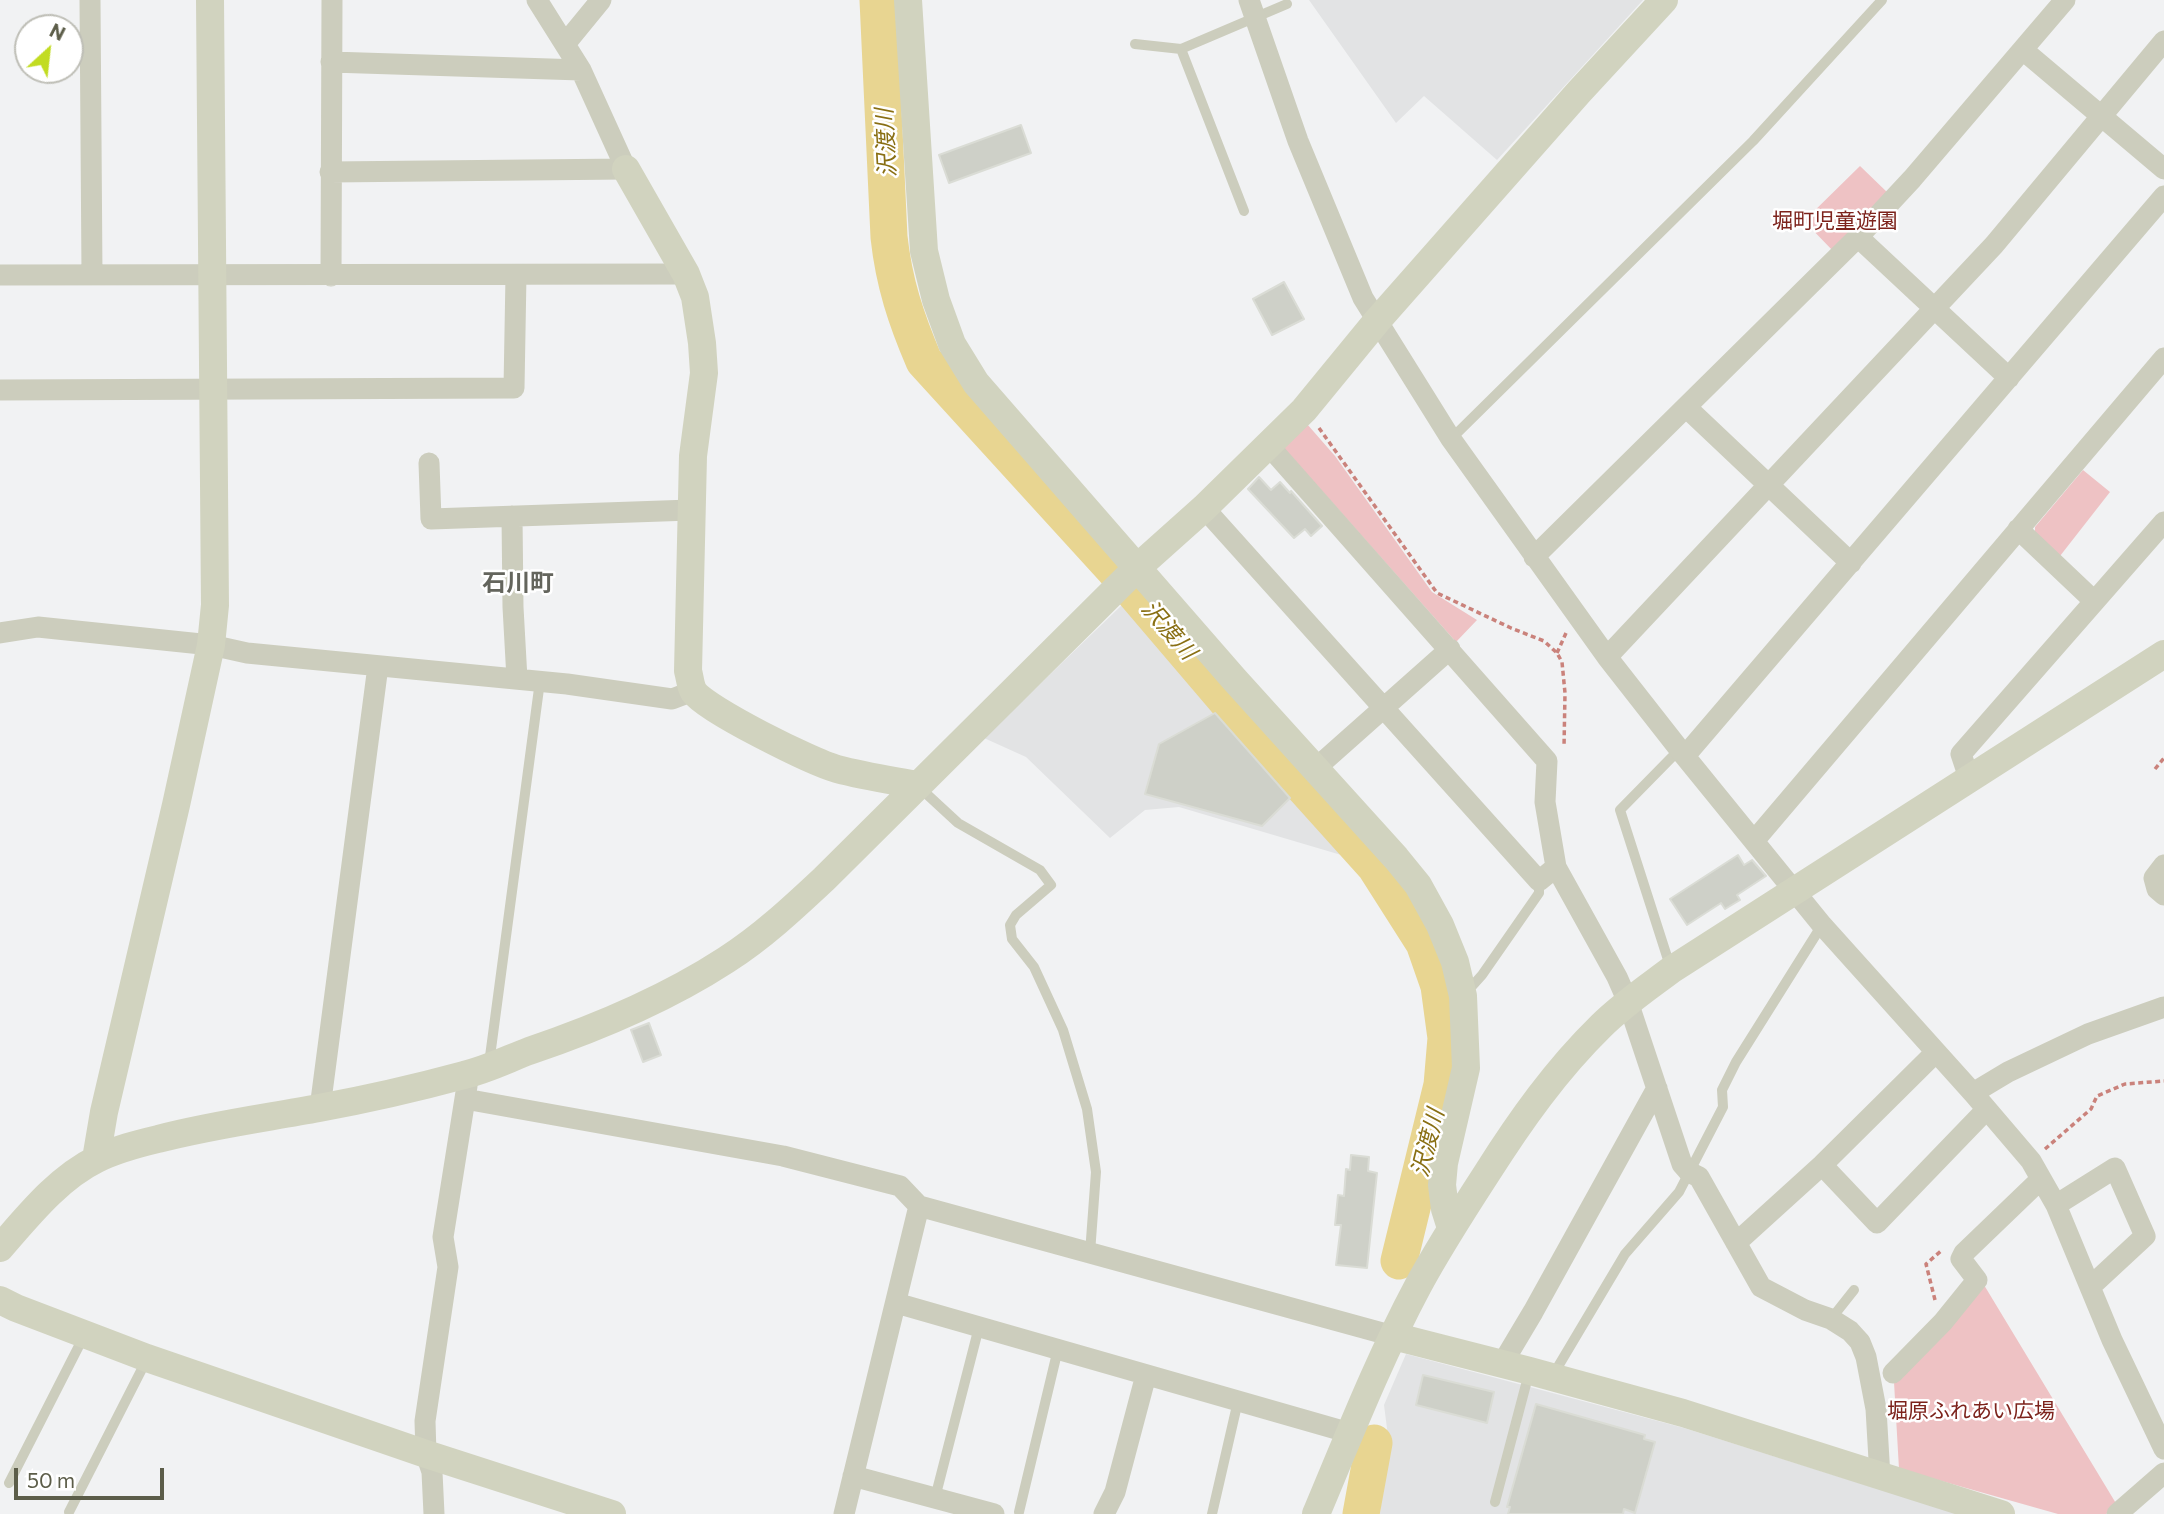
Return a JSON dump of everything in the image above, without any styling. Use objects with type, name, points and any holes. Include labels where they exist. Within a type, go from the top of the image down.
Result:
[{"type":"street","points":[[90,0],[92,274]]},
{"type":"street","points":[[96,1159],[104,1112],[211,645],[215,605],[210,0]]},
{"type":"street","points":[[331,0],[331,276]]},
{"type":"street","points":[[537,0],[580,70],[626,169],[686,274],[695,297],[704,373],[693,456],[691,510],[688,671],[693,691],[724,715],[818,762],[837,769],[917,785]]},
{"type":"street","points":[[565,44],[601,0]]},
{"type":"street","points":[[908,0],[924,251],[936,300],[952,344],[976,383],[1126,578],[1234,679],[1316,768],[1418,885],[1440,925],[1455,962],[1463,996],[1466,1068],[1441,1185],[1451,1228]]},
{"type":"street","points":[[0,1248],[67,1179],[96,1159],[123,1148],[237,1121],[474,1079],[653,1000],[726,961],[787,915],[1126,578],[1205,508],[1269,446],[1304,410],[1377,321],[1579,92],[1664,0]]},
{"type":"street","points":[[1534,557],[1858,237],[1912,179],[2065,0]]},
{"type":"street","points":[[1252,9],[1298,141],[1363,298],[1451,439],[1606,657],[1683,754],[1822,925],[2031,1161],[2056,1205],[2112,1340],[2164,1449]]},
{"type":"street","points":[[1606,657],[1994,245],[2164,41]]},
{"type":"street","points":[[2023,50],[2164,169]]},
{"type":"street","points":[[331,62],[580,70]]},
{"type":"street","points":[[330,172],[626,169]]},
{"type":"street","points":[[1683,754],[1690,750],[2164,196]]},
{"type":"street","points":[[1858,237],[2010,378]]},
{"type":"street","points":[[0,275],[686,274]]},
{"type":"street","points":[[0,390],[514,388],[516,275]]},
{"type":"street","points":[[1754,841],[2164,358]]},
{"type":"street","points":[[1686,407],[1851,563]]},
{"type":"street","points":[[1269,446],[1547,761],[1545,802],[1556,867],[1628,1002],[1682,1164],[1689,1172],[1699,1177],[1761,1287],[1805,1310],[1831,1319],[1850,1331],[1860,1342],[1866,1357],[1877,1418],[1880,1477]]},
{"type":"street","points":[[429,463],[431,519],[691,510]]},
{"type":"street","points":[[1205,508],[1539,881],[1556,867]]},
{"type":"street","points":[[512,516],[517,679]]},
{"type":"street","points":[[1969,778],[1961,754],[2164,523]]},
{"type":"street","points":[[2018,529],[2094,601]]},
{"type":"street","points":[[0,633],[38,627],[211,645],[247,653],[540,681],[672,699],[693,691]]},
{"type":"street","points":[[1316,768],[1450,649]]},
{"type":"street","points":[[1316,1514],[1393,1336],[1451,1228],[1494,1161],[1550,1083],[1601,1026],[1671,970],[2164,654]]},
{"type":"street","points":[[320,1108],[378,666]]},
{"type":"street","points":[[2164,865],[2154,878],[2157,889],[2164,895]]},
{"type":"street","points":[[1973,1093],[2008,1072],[2088,1034],[2164,1007]]},
{"type":"street","points":[[1737,1243],[1822,1165],[1936,1052]]},
{"type":"street","points":[[474,1079],[901,1186],[919,1206],[1683,1413],[2001,1514]]},
{"type":"street","points":[[434,1514],[432,1472],[426,1454],[425,1421],[448,1267],[443,1237],[474,1079]]},
{"type":"street","points":[[1502,1364],[1657,1088]]},
{"type":"street","points":[[1822,1165],[1877,1223],[1986,1110]]},
{"type":"street","points":[[2056,1205],[2115,1168],[2145,1236],[2090,1287]]},
{"type":"street","points":[[1893,1373],[1943,1322],[1977,1280],[1961,1259],[1964,1254],[2041,1179]]},
{"type":"street","points":[[844,1514],[919,1206]]},
{"type":"street","points":[[0,1300],[147,1358],[426,1454],[612,1514]]},
{"type":"street","points":[[896,1303],[1350,1433]]},
{"type":"street","points":[[1104,1514],[1115,1492],[1146,1374]]},
{"type":"street","points":[[2117,1514],[2164,1473]]},
{"type":"street","points":[[853,1476],[994,1514]]},
{"type":"lane","points":[[1451,439],[1754,141],[1882,0]]},
{"type":"lane","points":[[1135,44],[1181,49],[1252,9],[1287,4]]},
{"type":"lane","points":[[1181,49],[1244,211]]},
{"type":"lane","points":[[474,1079],[493,1027],[540,681]]},
{"type":"lane","points":[[1671,970],[1620,810],[1672,757],[1683,754]]},
{"type":"lane","points":[[917,785],[958,823],[1040,870],[1051,885],[1016,915],[1010,925],[1012,939],[1034,967],[1063,1030],[1087,1109],[1096,1172],[1090,1253]]},
{"type":"lane","points":[[1463,996],[1482,975],[1539,893],[1539,881]]},
{"type":"lane","points":[[1495,1502],[1541,1374],[1625,1254],[1679,1192],[1723,1107],[1723,1090],[1736,1062],[1822,925]]},
{"type":"lane","points":[[1831,1319],[1854,1290]]},
{"type":"lane","points":[[935,1498],[979,1327]]},
{"type":"lane","points":[[9,1483],[85,1333]]},
{"type":"lane","points":[[1019,1512],[1058,1349]]},
{"type":"lane","points":[[69,1512],[147,1358]]},
{"type":"lane","points":[[1212,1514],[1238,1401]]},
{"type":"path","points":[[1304,410],[1336,450],[1437,593],[1544,641],[1557,653],[1562,662],[1565,693],[1563,756],[1547,761]]},
{"type":"path","points":[[2154,769],[2164,758]]},
{"type":"shaded area","points":[[1309,0],[1643,0],[1497,160],[1424,96],[1396,123]]},
{"type":"shaded area","points":[[1123,604],[1348,857],[1179,807],[1145,810],[1110,838],[1026,757],[984,738]]},
{"type":"shaded area","points":[[1406,1354],[1684,1428],[1958,1514],[1373,1514],[1380,1513],[1389,1444],[1384,1405]]},
{"type":"green space","name":"堀町児童遊園","points":[[1860,166],[1889,194],[1834,252],[1804,221]]},
{"type":"green space","points":[[1307,424],[1335,456],[1432,592],[1477,620],[1456,642],[1283,447]]},
{"type":"green space","points":[[2083,470],[2110,492],[2060,556],[2035,534],[2035,527]]},
{"type":"green space","name":"堀原ふれあい広場","points":[[1984,1285],[2117,1505],[2106,1514],[2058,1514],[1899,1469],[1894,1382]]},
{"type":"building","points":[[1021,125],[1031,153],[949,183],[939,155]]},
{"type":"building","points":[[1284,282],[1304,319],[1272,335],[1253,299]]},
{"type":"building","points":[[1259,477],[1271,490],[1280,482],[1322,526],[1311,536],[1305,529],[1294,538],[1248,489]]},
{"type":"building","points":[[1215,713],[1290,798],[1262,826],[1145,794],[1159,744]]},
{"type":"building","points":[[1738,855],[1744,865],[1752,860],[1766,876],[1737,895],[1740,900],[1725,909],[1721,903],[1687,925],[1670,899]]},
{"type":"building","points":[[649,1023],[661,1055],[643,1062],[631,1030]]},
{"type":"building","points":[[1351,1155],[1369,1157],[1368,1171],[1377,1173],[1367,1268],[1336,1265],[1341,1225],[1335,1225],[1338,1195],[1344,1196],[1346,1169],[1350,1170]]},
{"type":"building","points":[[1423,1375],[1494,1392],[1487,1423],[1416,1405]]},
{"type":"building","points":[[1536,1404],[1645,1435],[1644,1439],[1655,1442],[1635,1513],[1624,1509],[1623,1514],[1508,1514],[1510,1507],[1507,1507]]},
{"type":"waterway","name":"沢渡川","points":[[878,0],[889,237],[902,300],[924,361],[1121,577],[1231,706],[1375,866],[1424,943],[1439,986],[1446,1038],[1442,1085],[1399,1261]]},
{"type":"waterway","name":"沢渡川","points":[[1361,1514],[1374,1443]]},
{"type":"district","name":"石川町","points":[[518,583]]}]
